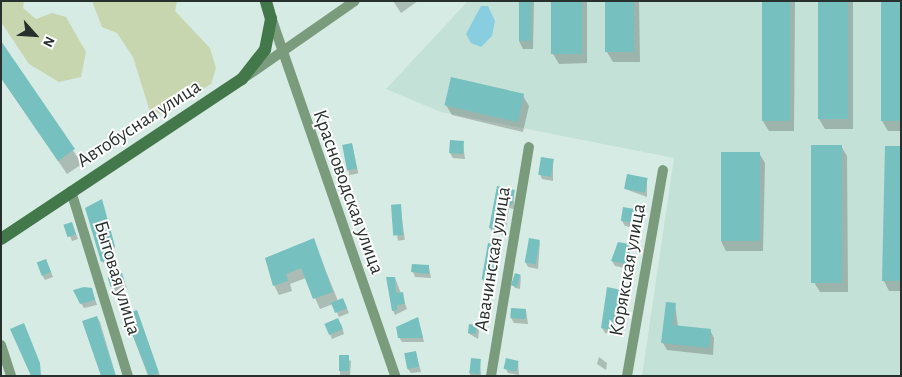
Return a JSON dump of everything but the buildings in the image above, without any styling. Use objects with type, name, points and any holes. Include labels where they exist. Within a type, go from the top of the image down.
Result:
[{"type":"street","points":[[266,1],[271,19]]},
{"type":"street","points":[[242,79],[281,55],[355,1]]},
{"type":"street","name":"Красноводская улица","points":[[271,19],[281,55],[395,376]]},
{"type":"street","name":"Автобусная улица","points":[[1,239],[242,79],[265,50],[271,19]]},
{"type":"street","name":"Авачинская улица","points":[[491,376],[529,148]]},
{"type":"street","name":"Корякская улица","points":[[627,376],[663,170]]},
{"type":"street","name":"Бытовая улица","points":[[71,191],[128,376]]},
{"type":"street","points":[[1,345],[11,376]]},
{"type":"shaded area","points":[[468,1],[901,1],[901,376],[642,376],[674,158],[441,112],[386,89]]},
{"type":"green space","points":[[1,1],[24,1],[23,8],[36,19],[52,13],[66,17],[86,52],[81,77],[59,82],[29,64],[1,22]]},
{"type":"green space","points":[[92,1],[177,1],[175,11],[210,48],[216,68],[211,84],[162,114],[150,112],[133,57],[117,33],[102,27]]},
{"type":"water","points":[[481,6],[488,6],[495,21],[492,36],[481,47],[471,43],[466,34]]}]
